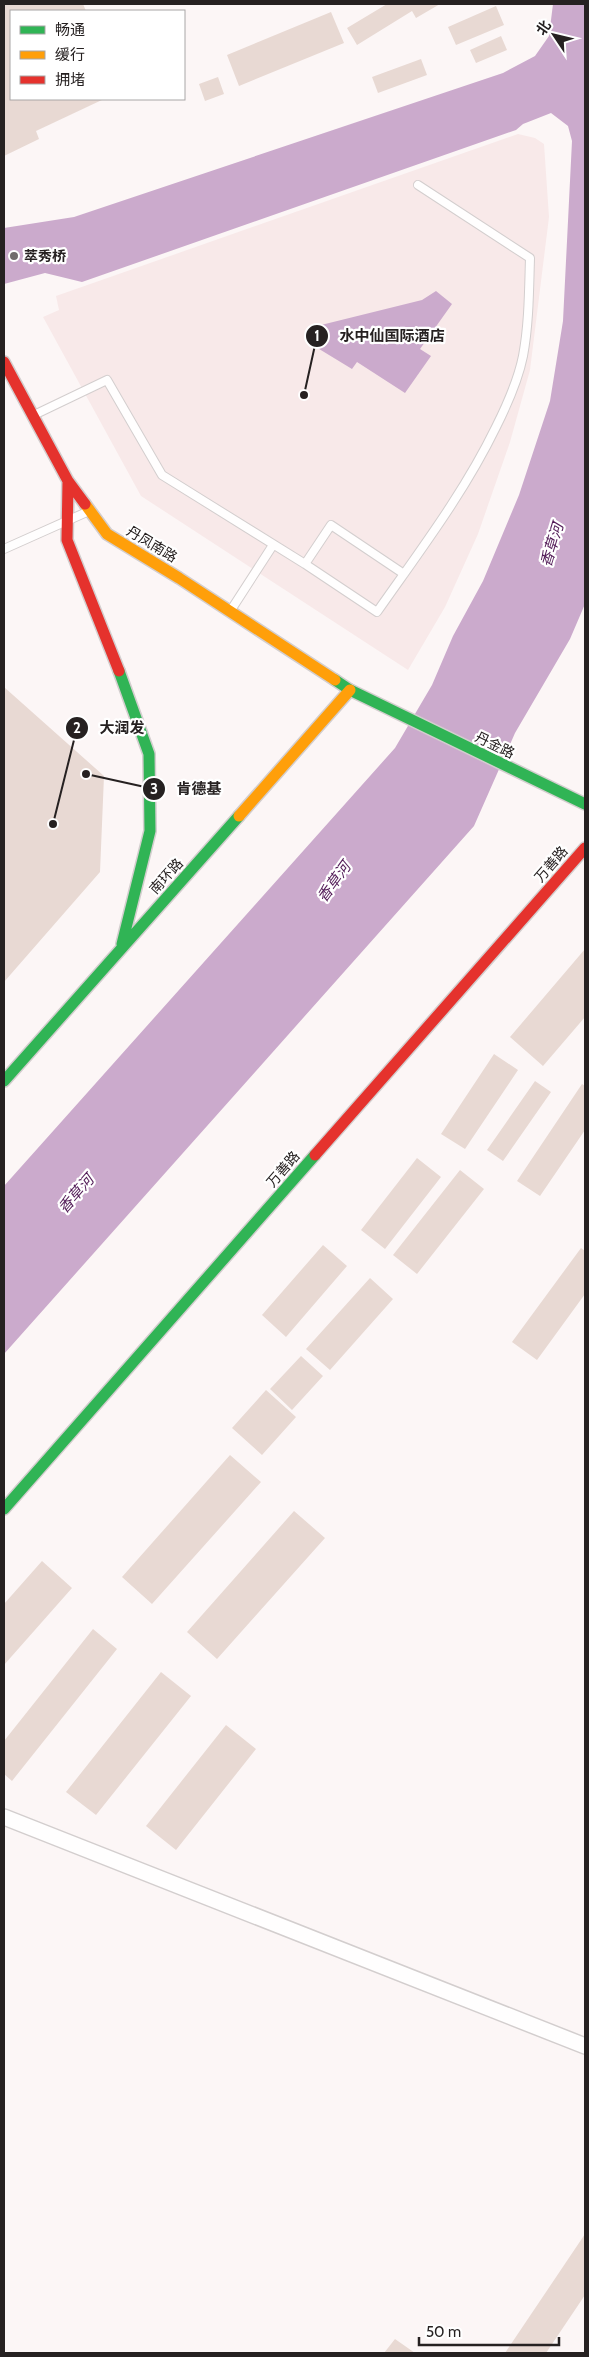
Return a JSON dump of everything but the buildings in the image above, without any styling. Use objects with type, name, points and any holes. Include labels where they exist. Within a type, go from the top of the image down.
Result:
[{"type":"main road","name":"丹凤南路","points":[[4,362],[68,481],[107,534],[350,690]]},
{"type":"main road","points":[[68,481],[67,540],[132,703],[149,754],[150,831],[121,948]]},
{"type":"main road","name":"南环路","points":[[4,1081],[350,690]]},
{"type":"main road","name":"丹金路","points":[[350,690],[585,804]]},
{"type":"main road","name":"万善路","points":[[4,1509],[585,848]]},
{"type":"street","points":[[4,1817],[585,2046]]},
{"type":"lane","points":[[32,416],[107,380],[162,475],[305,564],[377,612],[480,460],[510,398],[523,358],[528,307],[530,258],[418,185]]},
{"type":"lane","points":[[4,549],[90,511]]},
{"type":"lane","points":[[305,564],[331,525],[404,574]]},
{"type":"lane","points":[[230,612],[273,545]]},
{"type":"shaded area","points":[[518,134],[535,138],[544,144],[549,217],[530,370],[510,442],[478,534],[445,607],[408,670],[141,496],[43,317],[59,310],[56,296]]},
{"type":"water","name":"香草河","points":[[553,4],[585,4],[585,604],[570,639],[515,733],[474,826],[4,1354],[4,1186],[395,748],[432,685],[453,636],[483,581],[519,495],[550,401],[563,321],[572,141],[568,126],[551,113],[523,124],[516,130],[82,282],[45,273],[4,284],[4,228],[74,217],[503,73],[535,56],[549,36]]},
{"type":"water","points":[[436,291],[452,304],[420,349],[431,356],[405,393],[357,362],[352,369],[306,341],[317,326],[422,300]]},
{"type":"traffic: fast","points":[[119,671],[149,754],[150,831],[122,944]]},
{"type":"traffic: fast","points":[[335,680],[350,690],[585,804]]},
{"type":"traffic: fast","points":[[4,1081],[239,816]]},
{"type":"traffic: fast","points":[[4,1509],[315,1155]]},
{"type":"traffic: slow","points":[[85,504],[107,534],[179,578],[335,680]]},
{"type":"traffic: slow","points":[[239,816],[350,690]]},
{"type":"traffic: jam","points":[[4,362],[68,481],[85,504]]},
{"type":"traffic: jam","points":[[68,481],[67,540],[119,671]]},
{"type":"traffic: jam","points":[[315,1155],[585,848]]},
{"type":"place","name":"萃秀桥","points":[[14,256]]},
{"type":"place","name":"水中仙国际酒店","points":[[304,395]]},
{"type":"place","name":"肯德基","points":[[86,774]]},
{"type":"place","name":"大润发","points":[[53,824]]}]
